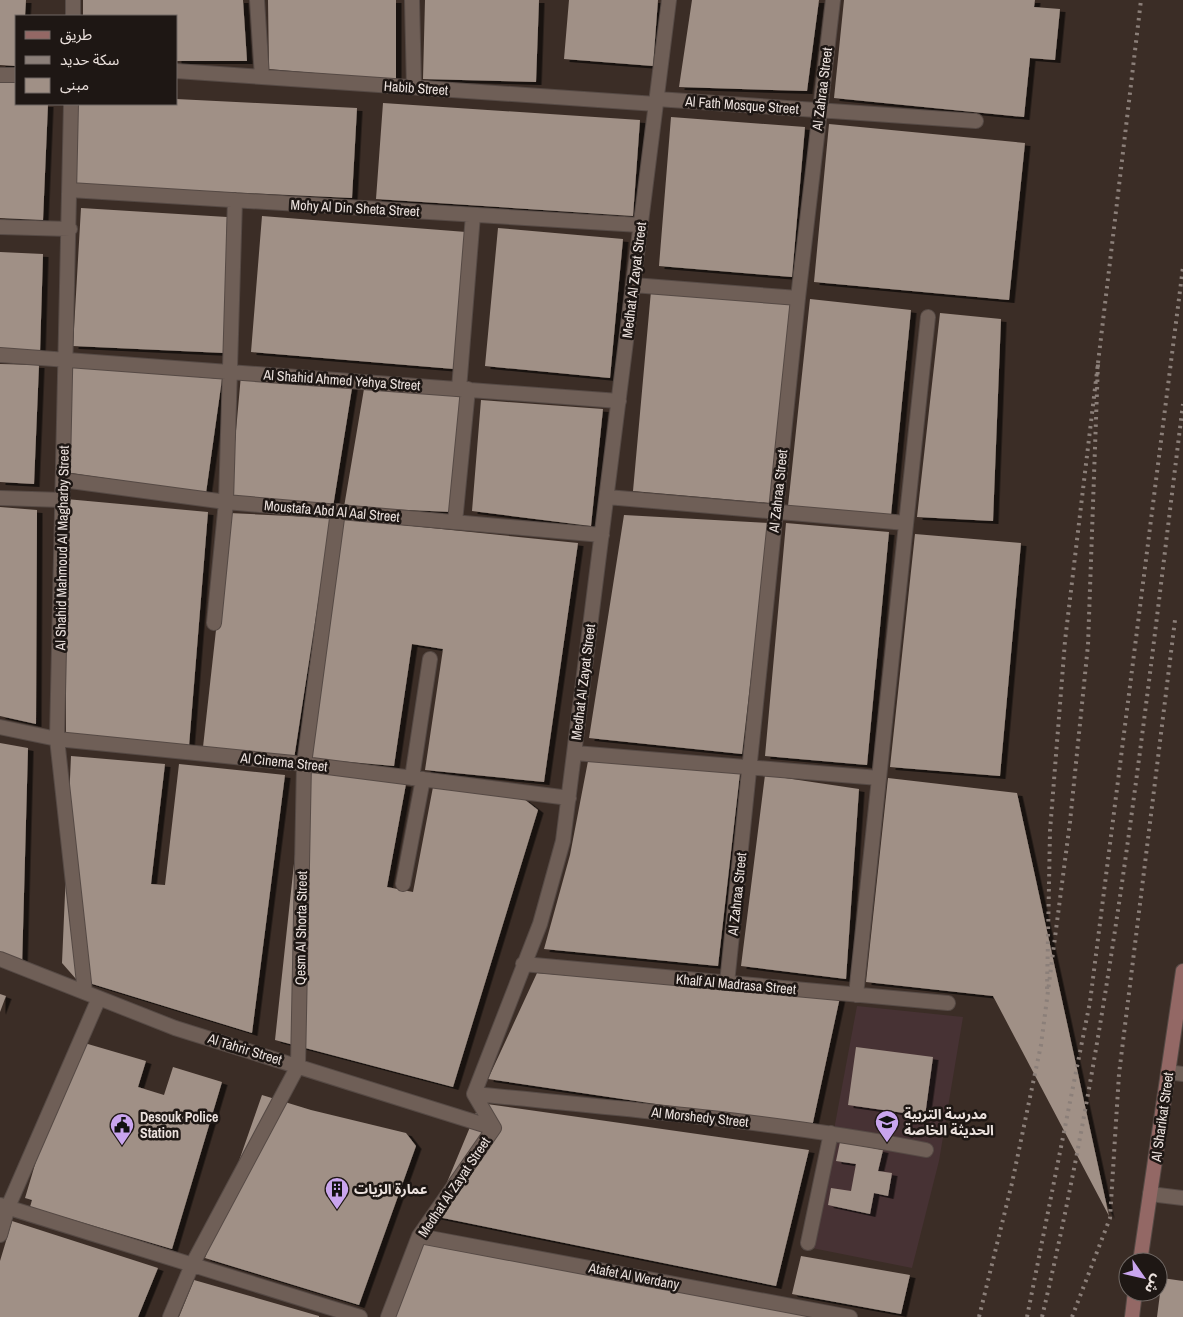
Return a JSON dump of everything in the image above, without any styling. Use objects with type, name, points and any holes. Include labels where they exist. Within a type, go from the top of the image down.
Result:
[{"type":"main road","name":"Al Sharikat Street","points":[[1141,1252],[1183,971]]},
{"type":"main road","points":[[1132,1317],[1134,1302]]},
{"type":"street","points":[[73,0],[73,15]]},
{"type":"street","points":[[257,0],[262,77]]},
{"type":"street","points":[[412,0],[414,88]]},
{"type":"street","name":"Medhat Al Zayat Street","points":[[388,1317],[419,1236],[494,1128],[474,1094],[540,924],[562,840],[569,798],[669,0]]},
{"type":"street","name":"Al Zahraa Street","points":[[727,983],[798,298],[833,0]]},
{"type":"street","name":"Habib Street","points":[[178,71],[414,88],[656,102]]},
{"type":"street","points":[[0,75],[15,74]]},
{"type":"street","name":"Al Fath Mosque Street","points":[[656,102],[976,120]]},
{"type":"street","name":"Al Shahid Mahmoud Al Magharby Street","points":[[72,105],[57,739],[85,992]]},
{"type":"street","name":"Mohy Al Din Sheta Street","points":[[70,190],[640,225]]},
{"type":"street","points":[[214,623],[226,502],[235,200]]},
{"type":"street","points":[[455,522],[473,215]]},
{"type":"street","points":[[0,227],[70,229]]},
{"type":"street","points":[[633,285],[798,298]]},
{"type":"street","points":[[856,995],[928,317]]},
{"type":"street","name":"Al Shahid Ahmed Yehya Street","points":[[0,355],[619,401]]},
{"type":"street","name":"Moustafa Abd Al Aal Street","points":[[63,480],[226,502],[602,534]]},
{"type":"street","points":[[607,497],[906,523]]},
{"type":"street","points":[[0,498],[63,500]]},
{"type":"street","name":"Qesm Al Shorta Street","points":[[170,1317],[192,1264],[298,1066],[304,764],[338,511]]},
{"type":"street","points":[[403,884],[430,659]]},
{"type":"street","name":"Al Cinema Street","points":[[0,728],[57,739],[304,764],[569,798]]},
{"type":"street","points":[[574,753],[879,778]]},
{"type":"street","name":"Al Tahrir Street","points":[[0,959],[175,1028],[494,1128]]},
{"type":"street","name":"Khalf Al Madrasa Street","points":[[524,964],[948,1003]]},
{"type":"street","points":[[0,1235],[4,1206],[99,998]]},
{"type":"street","points":[[1168,1072],[1183,1074]]},
{"type":"street","name":"Al Morshedy Street","points":[[474,1094],[764,1124],[831,1133],[926,1150]]},
{"type":"street","points":[[808,1243],[831,1133]]},
{"type":"street","points":[[1150,1194],[1183,1198]]},
{"type":"street","points":[[4,1206],[360,1317]]},
{"type":"street","name":"Atafet Al Werdany","points":[[419,1236],[850,1317]]},
{"type":"shaded area","name":"مدرسة التربية الحديثة الخاصة","points":[[857,1006],[963,1017],[939,1161],[912,1268],[812,1248]]},
{"type":"building","points":[[0,0],[26,0],[25,15],[15,15],[15,66],[0,65]]},
{"type":"building","points":[[83,0],[243,0],[247,61],[178,61],[178,15],[83,15]]},
{"type":"building","points":[[268,0],[396,0],[396,80],[269,69]]},
{"type":"building","points":[[425,0],[539,0],[536,82],[423,79]]},
{"type":"building","points":[[569,0],[658,0],[653,66],[564,59]]},
{"type":"building","points":[[692,0],[819,0],[807,91],[679,87]]},
{"type":"building","points":[[844,0],[1035,0],[1034,7],[1060,9],[1055,60],[1030,58],[1024,117],[834,98]]},
{"type":"building","points":[[0,83],[15,83],[15,105],[48,105],[43,220],[0,218]]},
{"type":"building","points":[[178,99],[357,108],[352,198],[74,185],[78,105],[178,105]]},
{"type":"building","points":[[383,103],[640,120],[633,216],[376,199]]},
{"type":"building","points":[[671,117],[805,127],[792,277],[659,266]]},
{"type":"building","points":[[829,124],[1025,143],[1009,300],[814,282]]},
{"type":"building","points":[[81,208],[227,217],[224,353],[73,346]]},
{"type":"building","points":[[262,216],[466,232],[454,369],[251,352]]},
{"type":"building","points":[[498,228],[623,239],[610,378],[485,366]]},
{"type":"building","points":[[0,252],[43,254],[40,353],[0,351]]},
{"type":"building","points":[[651,291],[790,303],[771,503],[633,491]]},
{"type":"building","points":[[810,299],[911,310],[891,515],[788,506]]},
{"type":"building","points":[[940,313],[1001,319],[993,521],[917,517]]},
{"type":"building","points":[[0,364],[39,365],[34,484],[0,482]]},
{"type":"building","points":[[67,366],[222,379],[206,493],[71,473]]},
{"type":"building","points":[[241,375],[353,382],[333,507],[230,498]]},
{"type":"building","points":[[365,383],[463,394],[451,512],[344,507]]},
{"type":"building","points":[[481,400],[603,409],[591,526],[472,511]]},
{"type":"building","points":[[66,499],[208,512],[189,746],[66,734]]},
{"type":"building","points":[[0,507],[37,510],[36,724],[0,716]]},
{"type":"building","points":[[229,513],[331,518],[294,759],[203,747]]},
{"type":"building","points":[[624,515],[769,523],[742,754],[589,738]]},
{"type":"building","points":[[343,519],[578,543],[544,782],[425,770],[443,649],[412,644],[394,766],[306,758]]},
{"type":"building","points":[[786,523],[889,532],[867,765],[765,756]]},
{"type":"building","points":[[915,534],[1021,543],[1000,776],[890,767]]},
{"type":"building","points":[[0,743],[28,748],[22,967],[0,960]]},
{"type":"building","points":[[71,756],[165,764],[151,884],[165,885],[179,764],[285,775],[252,1033],[76,979],[62,963]]},
{"type":"building","points":[[588,761],[740,773],[718,966],[544,949],[570,855]]},
{"type":"building","points":[[304,771],[406,784],[387,887],[413,892],[433,787],[524,799],[538,810],[453,1087],[275,1040]]},
{"type":"building","points":[[765,775],[859,789],[846,979],[741,966]]},
{"type":"building","points":[[888,778],[1017,793],[1109,1216],[993,996],[866,982]]},
{"type":"building","points":[[537,973],[840,997],[812,1127],[488,1079]]},
{"type":"building","points":[[0,994],[6,996],[0,1012]]},
{"type":"building","name":"Desouk Police Station","points":[[81,1042],[146,1061],[138,1087],[164,1095],[173,1067],[222,1082],[172,1249],[30,1207],[32,1200],[25,1198],[70,1047]]},
{"type":"building","points":[[856,1047],[933,1057],[925,1116],[848,1105]]},
{"type":"building","name":"عمارة الزيات","points":[[262,1095],[311,1110],[406,1133],[416,1146],[359,1305],[205,1258]]},
{"type":"building","points":[[480,1103],[809,1150],[776,1286],[433,1216]]},
{"type":"building","points":[[840,1142],[883,1150],[878,1171],[892,1173],[888,1196],[874,1193],[870,1214],[828,1205],[831,1188],[851,1191],[856,1164],[836,1161]]},
{"type":"building","points":[[12,1221],[158,1268],[138,1317],[0,1317],[0,1261]]},
{"type":"building","points":[[424,1239],[837,1317],[392,1317]]},
{"type":"building","points":[[801,1256],[910,1275],[901,1314],[792,1294]]},
{"type":"building","points":[[1168,1279],[1183,1281],[1183,1317],[1157,1317],[1159,1302],[1168,1302]]},
{"type":"building","points":[[194,1280],[319,1316],[319,1317],[179,1317]]},
{"type":"railway","points":[[1098,363],[1141,0]]},
{"type":"railway","points":[[1027,1317],[1090,1002],[1183,267]]},
{"type":"railway","points":[[979,1317],[1012,1183],[1041,1045],[1070,822],[1088,645],[1098,363],[1065,641],[1050,831],[1047,990]]},
{"type":"railway","points":[[1042,1317],[1089,1091],[1108,977],[1125,863],[1183,404]]},
{"type":"railway","points":[[1072,1317],[1110,1218],[1119,1074],[1175,620]]},
{"type":"place","name":"مدرسة التربية الحديثة الخاصة","points":[[887,1143]]},
{"type":"place","name":"Desouk Police Station","points":[[122,1146]]},
{"type":"place","name":"عمارة الزيات","points":[[337,1210]]}]
